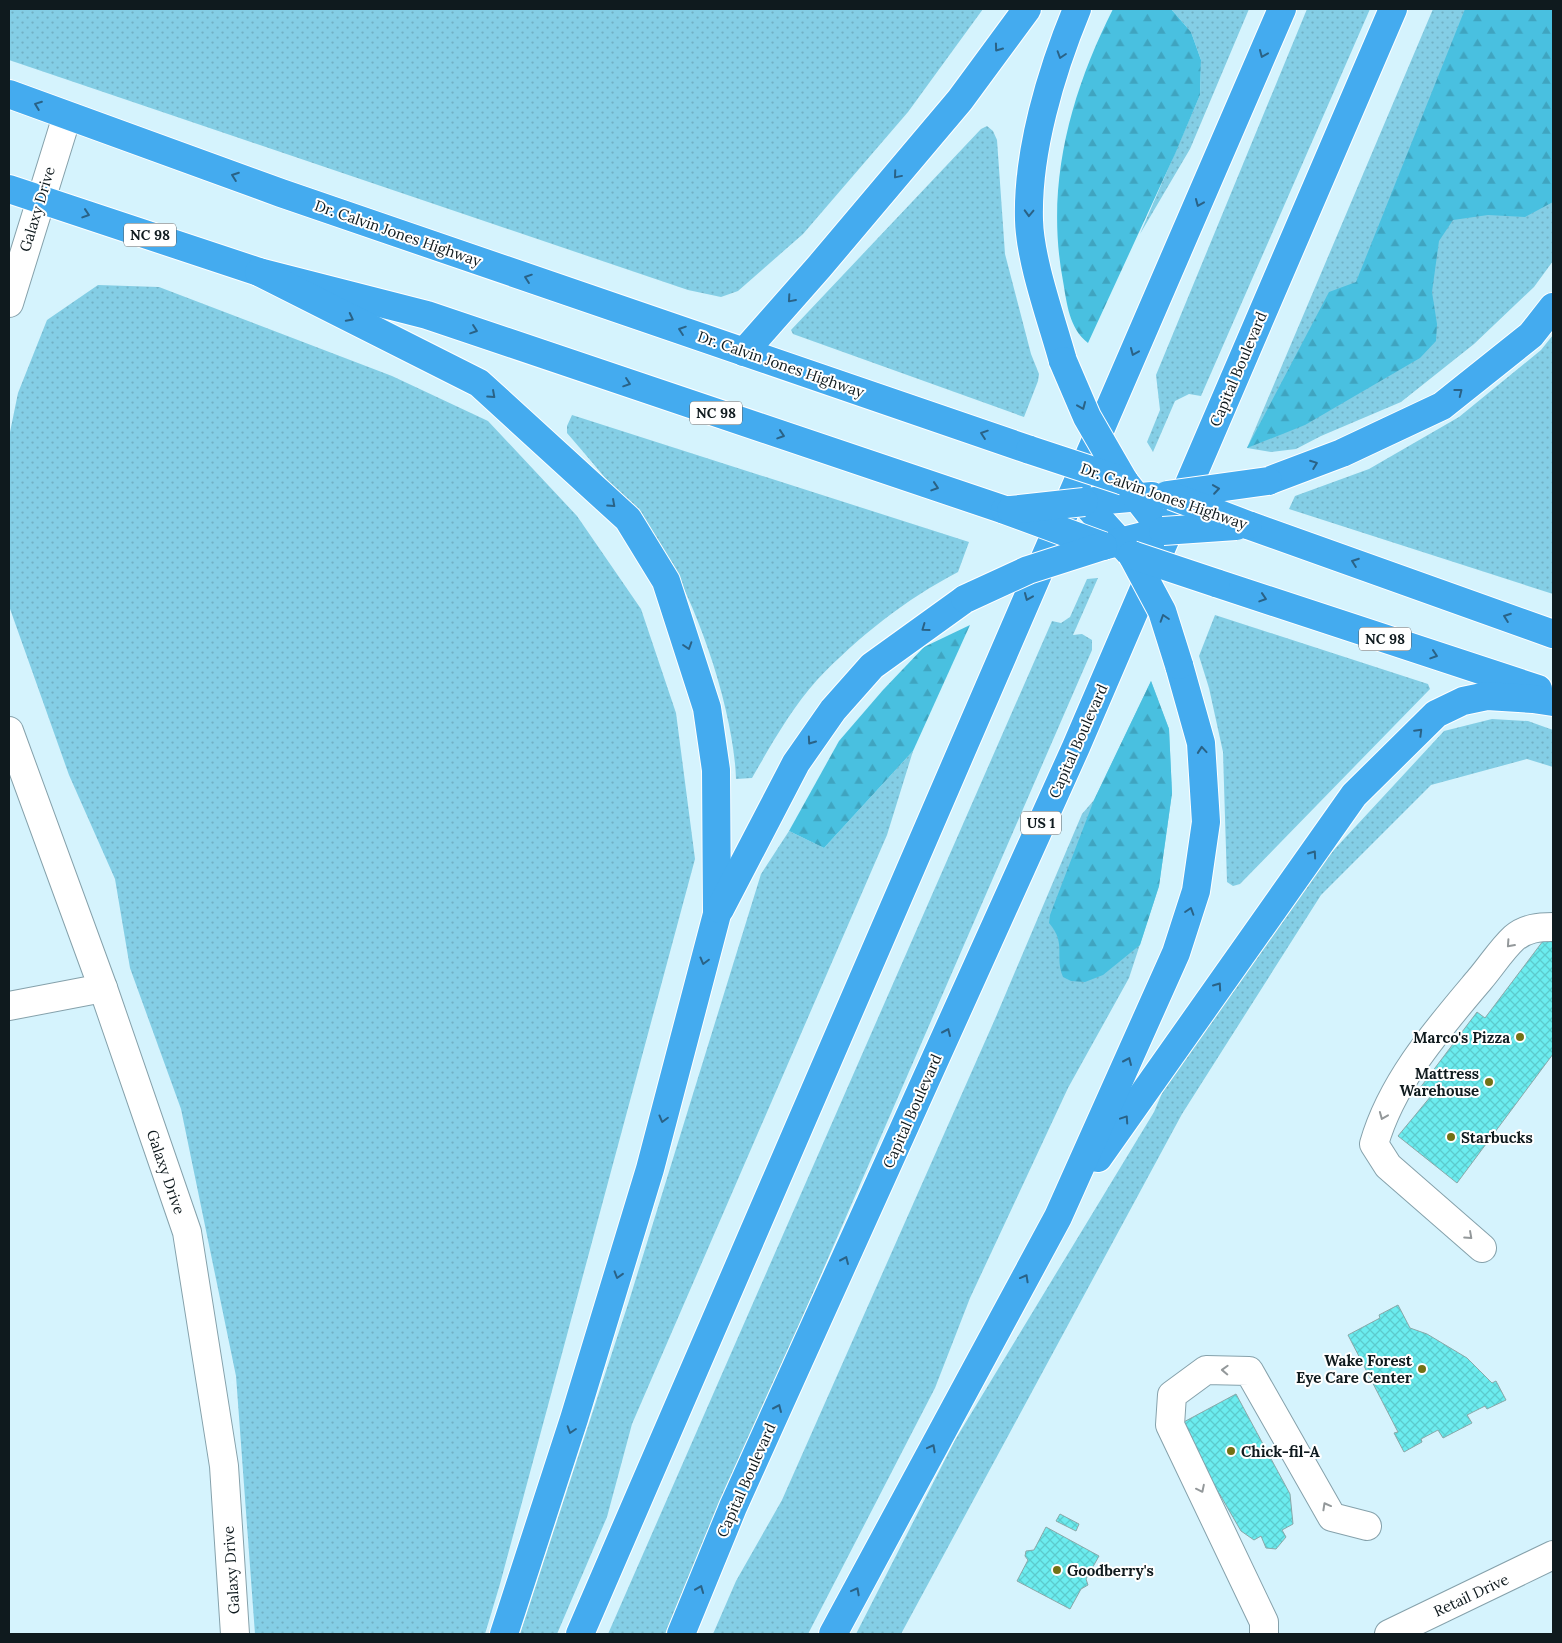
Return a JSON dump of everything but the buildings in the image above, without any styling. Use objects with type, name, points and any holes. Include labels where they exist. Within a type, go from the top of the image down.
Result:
[{"type":"highway","points":[[744,352],[960,100],[1027,9]]},
{"type":"highway","points":[[1078,9],[1047,97],[1031,170],[1029,222],[1037,268],[1064,361],[1087,417],[1131,489],[1163,531],[1216,583]]},
{"type":"highway","points":[[580,1634],[1282,9]]},
{"type":"highway","name":"Capital Boulevard","points":[[681,1634],[733,1507],[1076,747],[1393,9]]},
{"type":"highway","name":"Dr. Calvin Jones Highway","points":[[9,94],[280,193],[1030,450],[1131,489],[1167,494],[1248,525],[1553,634]]},
{"type":"highway","name":"NC 98","points":[[9,189],[259,272],[427,314],[1119,547],[1216,583],[1553,694]]},
{"type":"highway","points":[[259,272],[479,383],[628,519],[666,581],[708,708],[716,770],[717,914]]},
{"type":"highway","points":[[1167,494],[1268,481],[1342,453],[1442,406],[1531,335],[1553,307]]},
{"type":"highway","points":[[833,1634],[1058,1217],[1176,953],[1196,891],[1206,822],[1201,743],[1162,612],[1119,547],[1084,502],[1030,450]]},
{"type":"highway","points":[[1005,510],[1084,502],[1131,489]]},
{"type":"highway","points":[[504,1634],[574,1419],[650,1169],[717,914],[796,763],[833,710],[872,666],[965,599],[1028,570],[1119,547],[1163,531],[1248,525]]},
{"type":"highway","points":[[1058,1217],[1158,1070],[1354,796],[1436,714],[1463,701],[1487,696],[1533,698],[1553,702]]},
{"type":"street","name":"Galaxy Drive","points":[[9,303],[67,116]]},
{"type":"street","name":"Galaxy Drive","points":[[9,730],[103,988],[187,1232],[224,1466],[235,1634]]},
{"type":"street","points":[[1482,1248],[1388,1166],[1374,1144],[1387,1107],[1414,1063],[1452,1012],[1515,938],[1536,926],[1553,927]]},
{"type":"street","points":[[9,1006],[103,988]]},
{"type":"street","points":[[1264,1634],[1264,1622],[1170,1424],[1172,1395],[1206,1370],[1249,1371],[1332,1518],[1367,1526]]},
{"type":"street","name":"Retail Drive","points":[[1389,1634],[1416,1628],[1553,1555]]},
{"type":"shaded area","points":[[9,9],[983,9],[908,112],[803,234],[738,291],[721,297],[688,290],[9,60]]},
{"type":"shaded area","points":[[1171,9],[1249,9],[1190,149],[1140,234],[1200,95],[1201,60],[1191,32]]},
{"type":"shaded area","points":[[1307,9],[1370,9],[1201,396],[1189,394],[1175,401],[1153,452],[1147,442],[1160,410],[1156,375]]},
{"type":"shaded area","points":[[1433,9],[1553,9],[1553,261],[1534,287],[1474,344],[1401,402],[1321,436],[1296,449],[1271,452],[1247,448]]},
{"type":"shaded area","points":[[987,126],[993,131],[997,140],[1005,254],[1031,354],[1039,374],[1024,417],[793,334],[791,330],[981,129]]},
{"type":"shaded area","points":[[98,285],[159,287],[392,376],[488,421],[577,516],[641,609],[676,713],[695,859],[485,1634],[255,1634],[236,1376],[181,1109],[130,968],[115,879],[69,775],[9,606],[9,437],[18,393],[47,320]]},
{"type":"shaded area","points":[[1553,335],[1553,594],[1289,509],[1295,496],[1369,469],[1459,417],[1541,350]]},
{"type":"shaded area","points":[[572,415],[969,542],[958,572],[901,607],[849,649],[817,680],[799,703],[752,778],[736,779],[734,752],[721,691],[701,628],[688,599],[659,544],[567,433],[567,426]]},
{"type":"shaded area","points":[[1098,578],[1073,635],[1082,634],[1092,640],[1092,650],[665,1634],[608,1634],[1052,621],[1061,623],[1070,617],[1087,579]]},
{"type":"shaded area","points":[[1215,615],[1428,684],[1430,689],[1240,884],[1233,886],[1227,882],[1223,752],[1209,688],[1199,656]]},
{"type":"shaded area","points":[[1151,681],[1169,729],[1172,793],[1159,886],[1129,978],[1068,1088],[970,1298],[935,1388],[808,1634],[713,1634],[736,1581],[782,1500],[995,1019],[1082,814],[1094,800]]},
{"type":"shaded area","points":[[1492,719],[1528,721],[1553,730],[1553,767],[1527,759],[1431,785],[1321,895],[1182,1114],[901,1634],[856,1634],[955,1440],[1154,1112],[1179,1053],[1307,879],[1444,731]]},
{"type":"shaded area","points":[[913,751],[887,835],[632,1424],[607,1517],[557,1634],[520,1634],[629,1301],[761,874],[789,831],[824,848]]},
{"type":"green space","points":[[1113,9],[1171,9],[1191,32],[1201,60],[1200,95],[1088,343],[1073,323],[1064,290],[1058,246],[1057,210],[1065,141],[1074,107],[1098,41]]},
{"type":"green space","points":[[1465,9],[1553,9],[1553,202],[1525,217],[1488,215],[1453,220],[1439,241],[1432,292],[1437,324],[1436,341],[1420,358],[1305,425],[1247,448],[1329,292],[1356,282]]},
{"type":"green space","points":[[970,625],[913,751],[824,848],[789,831],[839,741],[883,690],[924,647]]},
{"type":"green space","points":[[1151,681],[1169,729],[1172,793],[1159,886],[1140,945],[1103,975],[1085,982],[1071,981],[1063,977],[1058,937],[1049,923],[1050,915],[1094,800]]},
{"type":"place","name":"Marco's Pizza","points":[[1520,1037]]},
{"type":"place","name":"Mattress Warehouse","points":[[1489,1082]]},
{"type":"place","name":"Starbucks","points":[[1451,1137]]},
{"type":"place","name":"Wake Forest Eye Care Center","points":[[1422,1369]]},
{"type":"place","name":"Chick-fil-A","points":[[1231,1451]]},
{"type":"place","name":"Goodberry's","points":[[1057,1570]]}]
